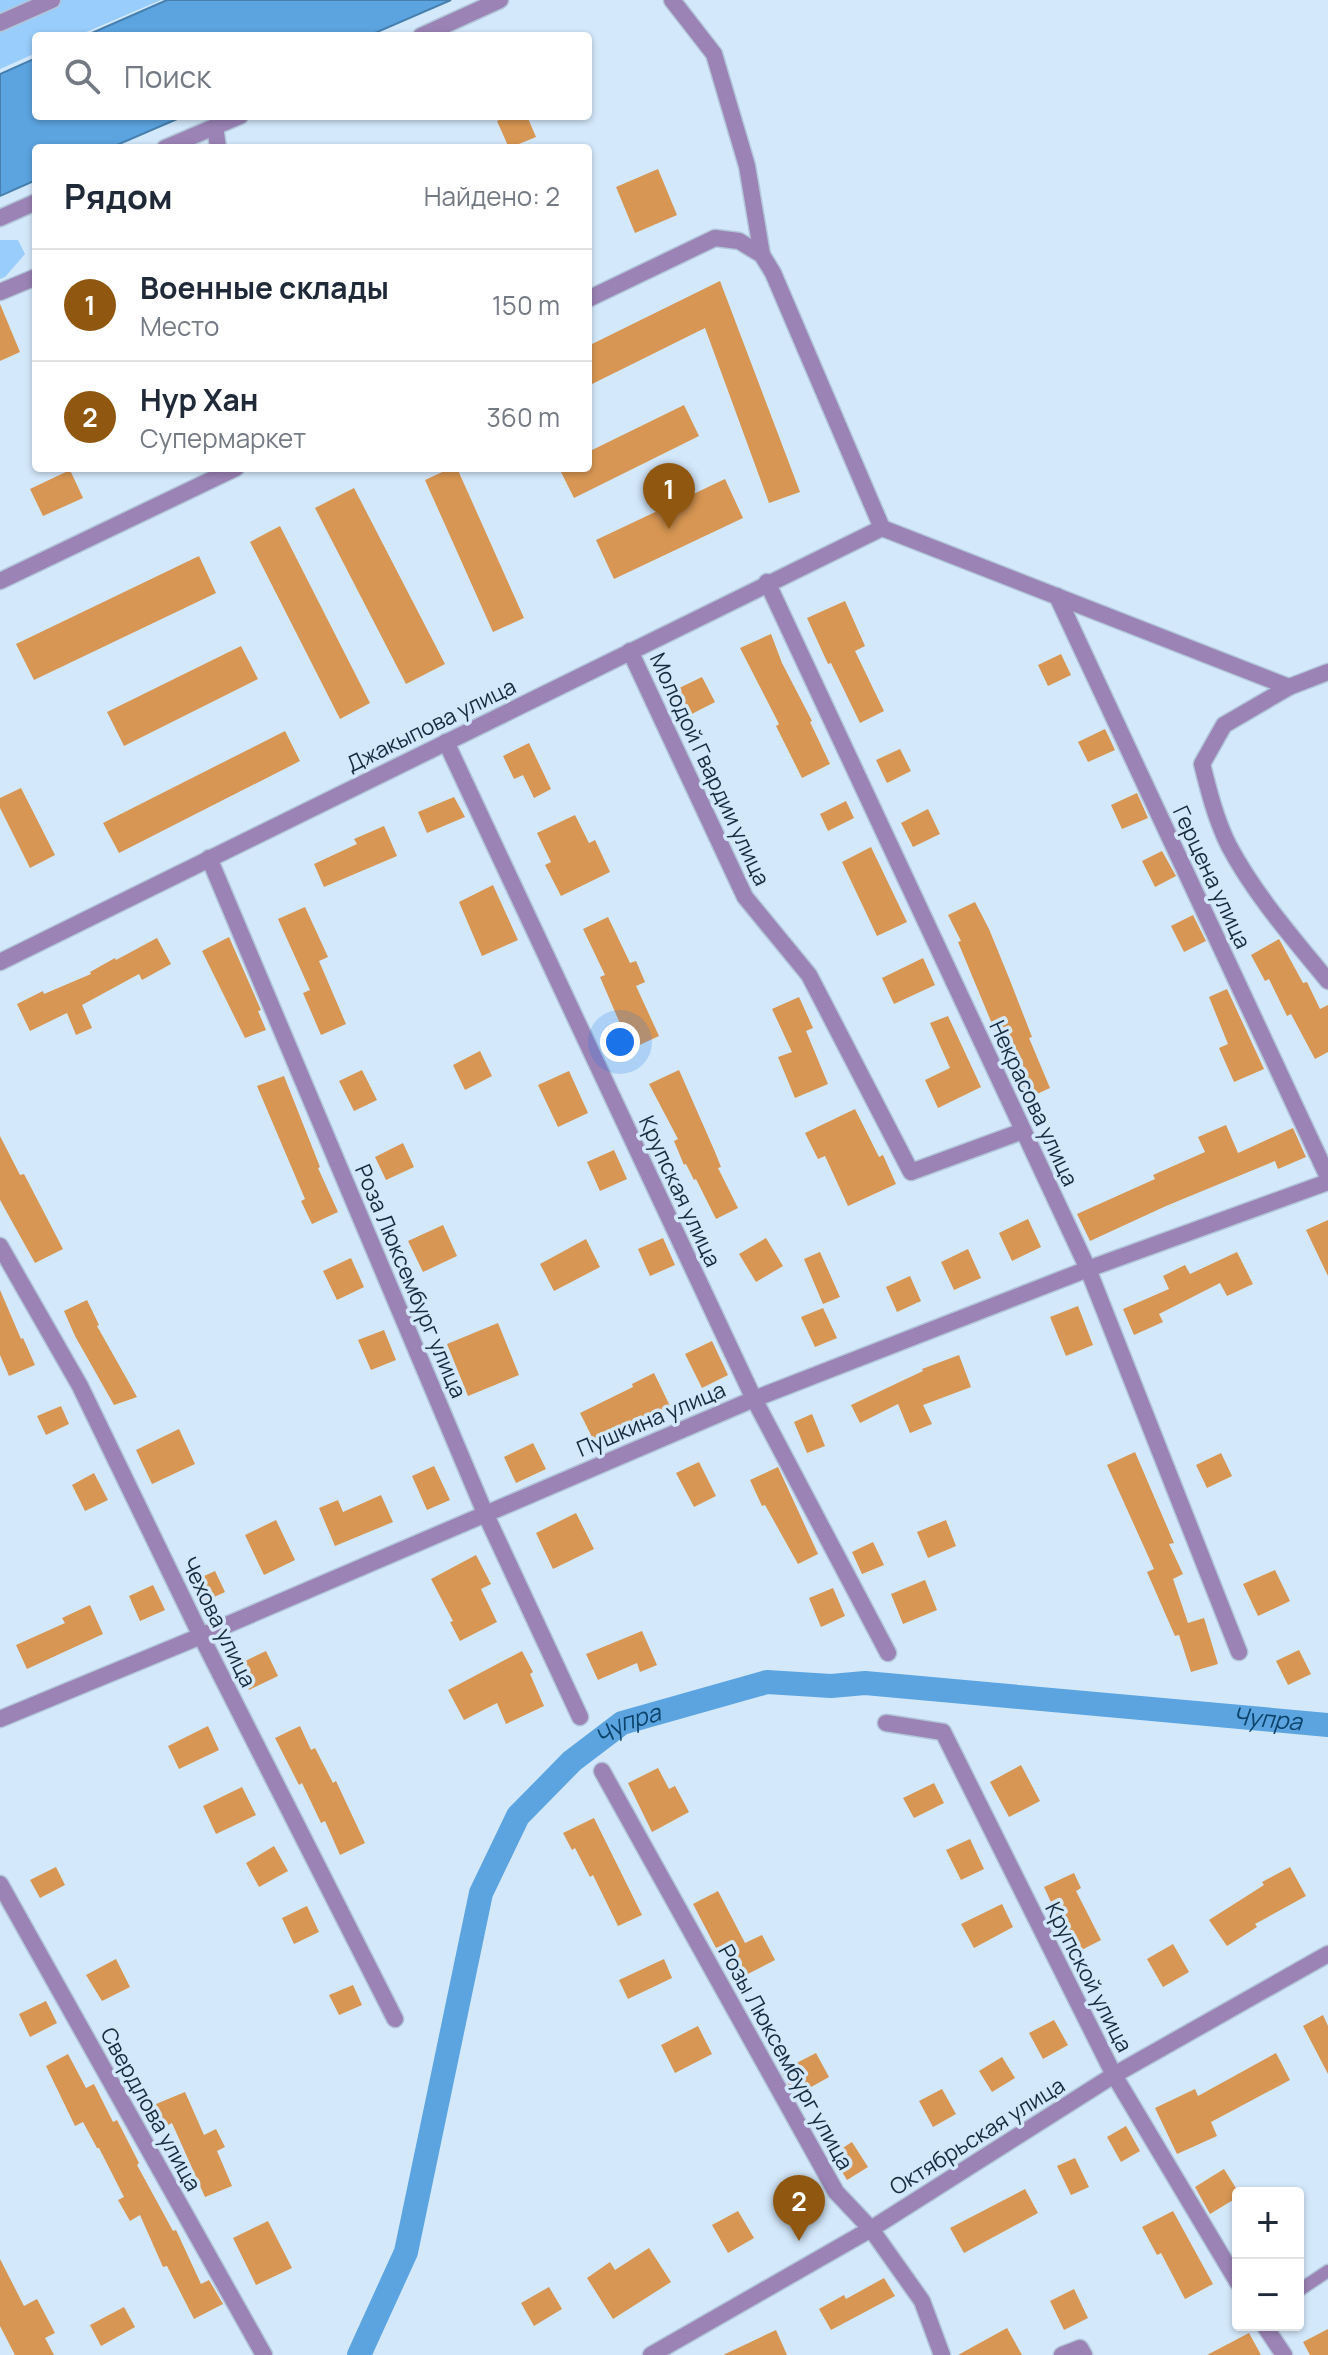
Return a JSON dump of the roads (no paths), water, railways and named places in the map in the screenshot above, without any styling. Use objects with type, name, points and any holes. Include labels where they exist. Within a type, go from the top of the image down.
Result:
[{"type":"street","points":[[0,23],[52,0]]},
{"type":"street","points":[[430,32],[500,0]]},
{"type":"street","points":[[672,0],[714,54],[747,166],[762,255],[773,273],[882,528],[1289,687]]},
{"type":"street","points":[[174,144],[230,120]]},
{"type":"street","points":[[215,126],[217,144]]},
{"type":"street","points":[[0,218],[32,204]]},
{"type":"street","points":[[592,297],[715,238],[739,241],[762,255]]},
{"type":"street","points":[[0,292],[32,279]]},
{"type":"street","points":[[0,581],[228,472]]},
{"type":"street","name":"Джакыпова улица","points":[[0,962],[882,528]]},
{"type":"street","name":"Некрасова улица","points":[[767,582],[1088,1269],[1239,1652]]},
{"type":"street","name":"Герцена улица","points":[[1057,596],[1328,1180]]},
{"type":"street","name":"Молодой Гвардии улица","points":[[630,651],[745,897],[809,975],[911,1172],[1023,1131]]},
{"type":"street","points":[[1328,672],[1289,687],[1224,725],[1202,764],[1211,801],[1229,846],[1271,910],[1328,981]]},
{"type":"street","name":"Крупская улица","points":[[446,742],[754,1399],[888,1653]]},
{"type":"street","name":"Роза Люксембург улица","points":[[209,858],[485,1513],[580,1717]]},
{"type":"street","name":"Пушкина улица","points":[[0,1719],[754,1399],[1328,1180]]},
{"type":"street","name":"Чехова улица","points":[[0,1246],[80,1386],[201,1636],[395,2019]]},
{"type":"street","name":"Крупской улица","points":[[886,1723],[943,1732],[1114,2075],[1232,2273]]},
{"type":"street","name":"Розы Люксембург улица","points":[[602,1771],[836,2192],[871,2229],[922,2301],[942,2355]]},
{"type":"street","name":"Свердлова улица","points":[[0,1884],[264,2355]]},
{"type":"street","name":"Октябрьская улица","points":[[651,2355],[871,2229],[1114,2075],[1328,1954]]},
{"type":"street","points":[[1268,2331],[1284,2355]]},
{"type":"street","points":[[1062,2355],[1080,2348],[1084,2355]]},
{"type":"lane","points":[[1304,2287],[1328,2271]]},
{"type":"waterway","name":"Чупра","points":[[359,2355],[406,2252],[481,1893],[518,1816],[572,1761],[622,1723],[767,1682],[831,1686],[865,1683],[1328,1725]]},
{"type":"place","name":"Военные склады","points":[[669,529]]},
{"type":"place","name":"Нур Хан","points":[[799,2241]]}]
